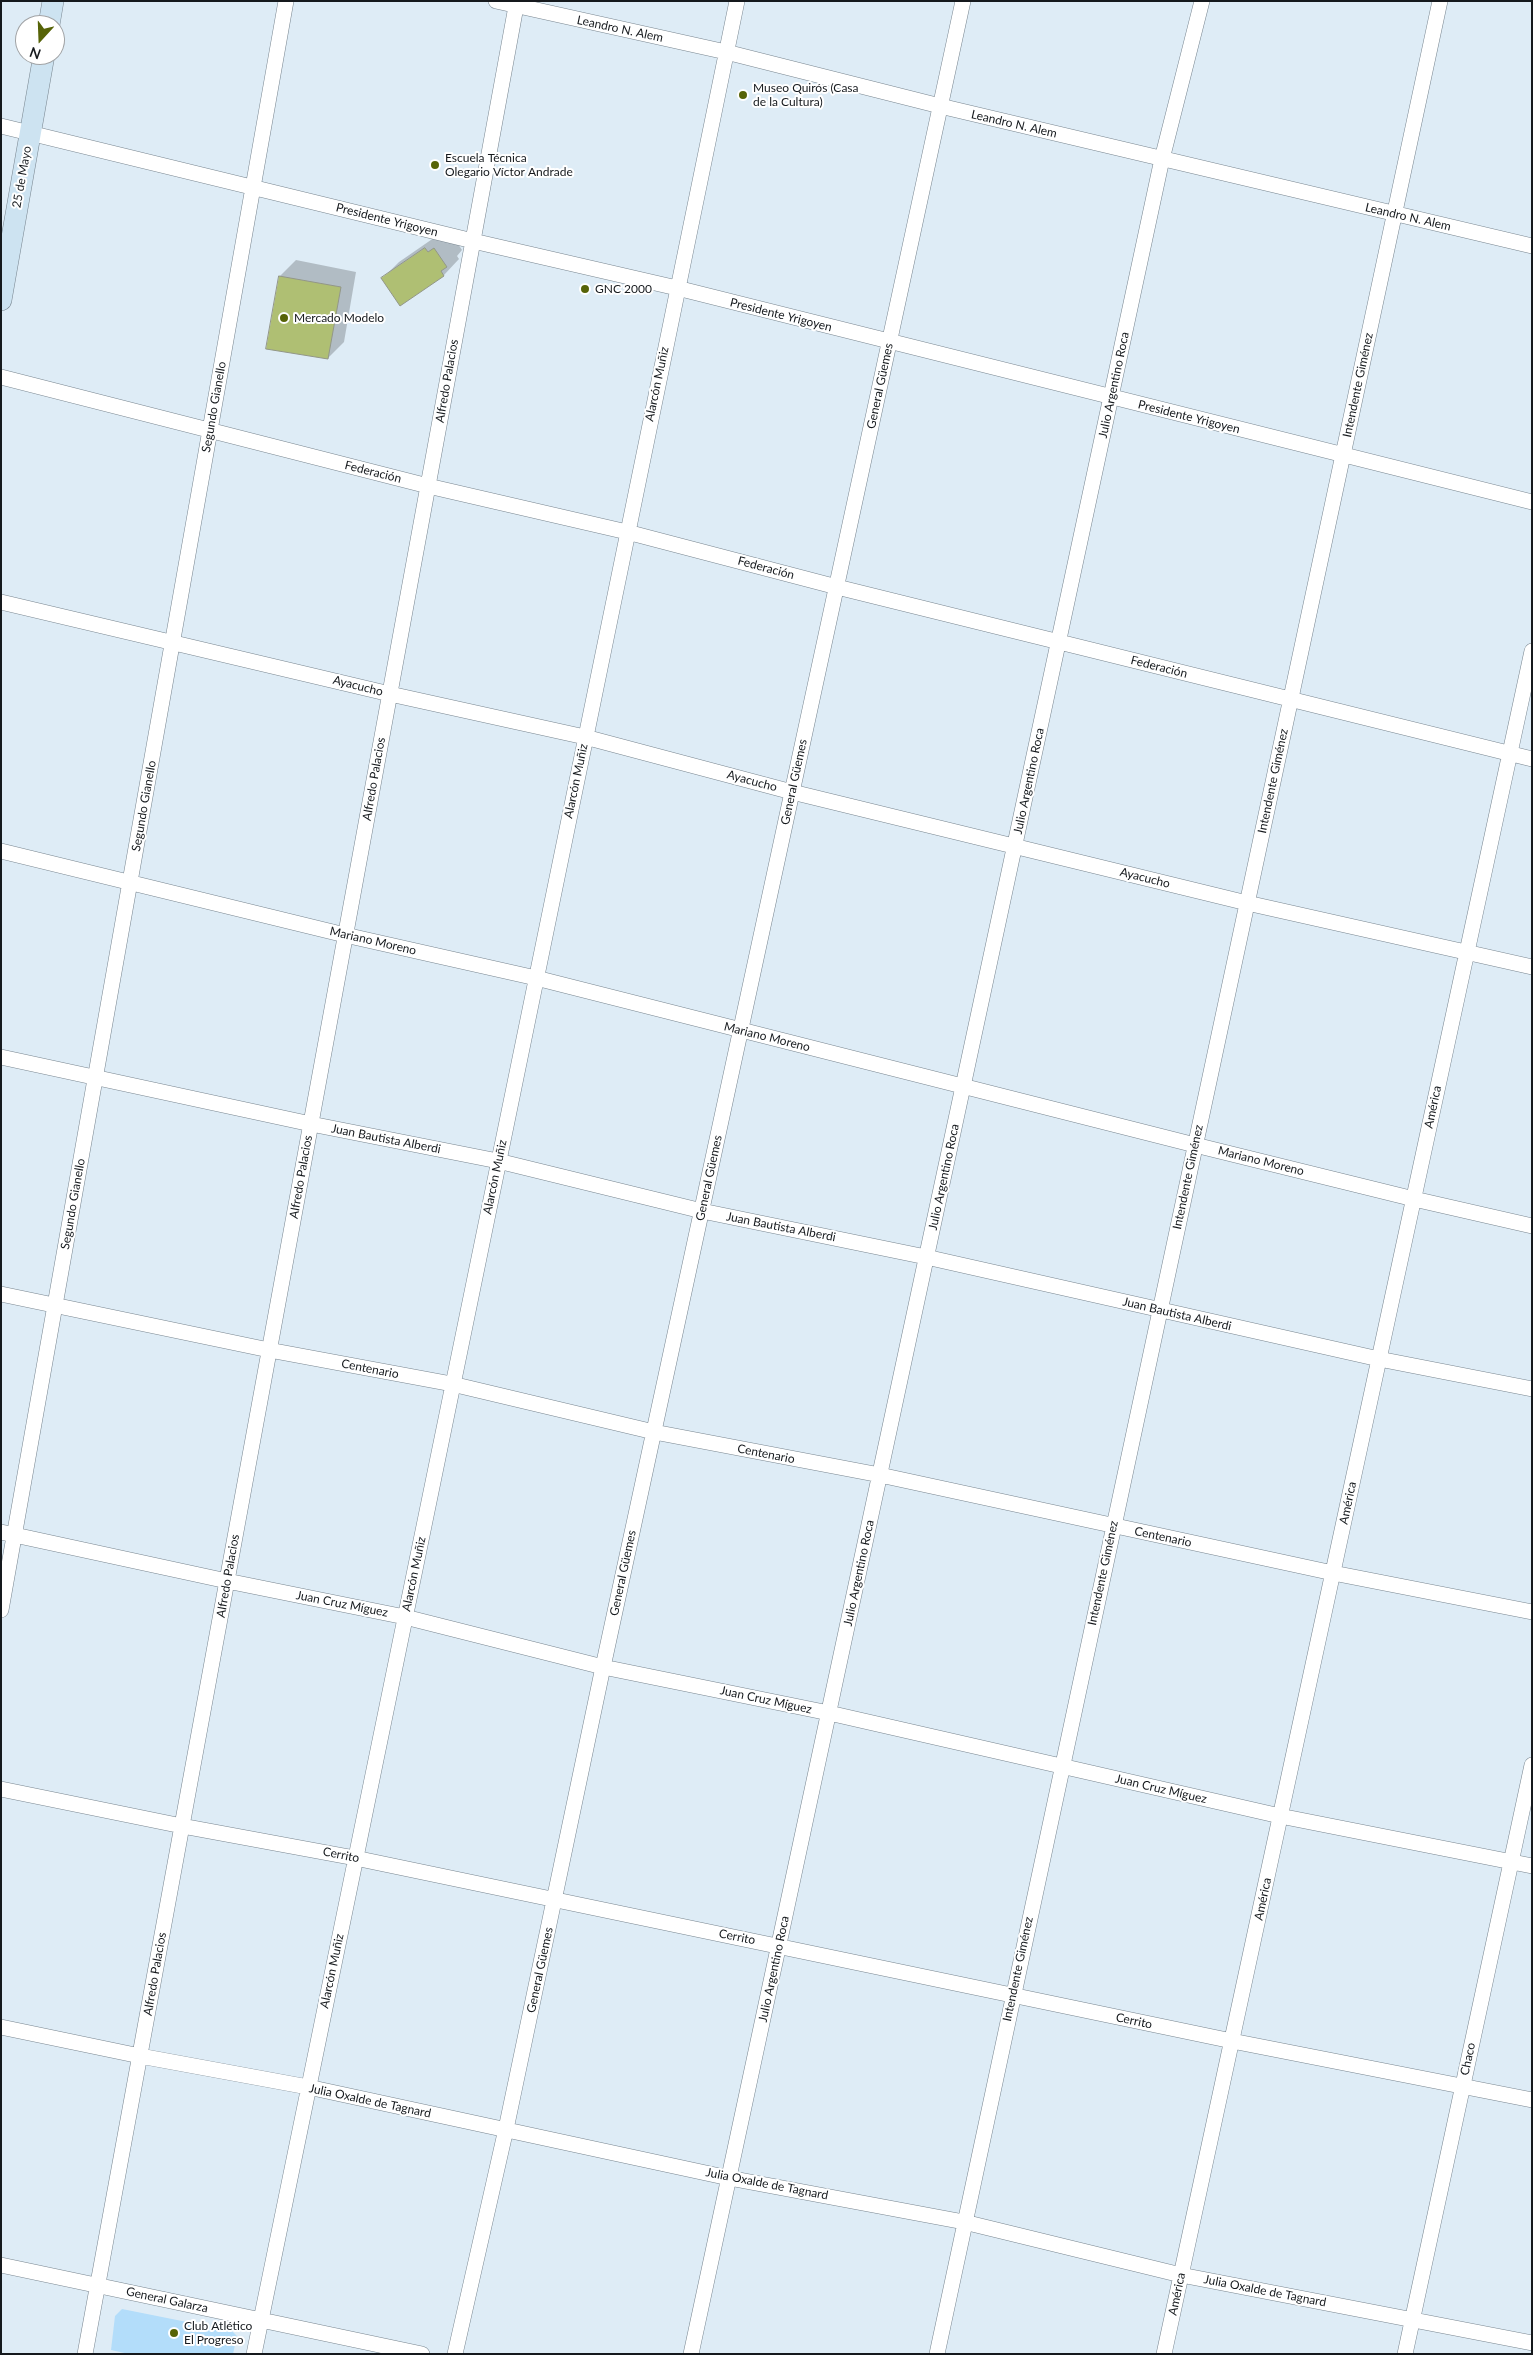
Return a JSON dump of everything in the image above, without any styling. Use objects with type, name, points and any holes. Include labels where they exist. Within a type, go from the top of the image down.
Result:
[{"type":"street","points":[[51,15],[53,1]]},
{"type":"street","name":"Segundo Gianello","points":[[1,1610],[8,1533],[55,1305],[286,1]]},
{"type":"street","name":"Leandro N. Alem","points":[[496,1],[726,52],[940,106],[1532,246]]},
{"type":"street","name":"Alarcón Muñiz","points":[[254,2354],[737,1]]},
{"type":"street","name":"General Güemes","points":[[455,2354],[506,2130],[603,1667],[963,1]]},
{"type":"street","name":"Julio Argentino Roca","points":[[691,2354],[1162,159],[1202,1]]},
{"type":"street","name":"Intendente Giménez","points":[[936,2354],[1440,1]]},
{"type":"street","name":"Alfredo Palacios","points":[[85,2354],[96,2284],[140,2056],[516,4]]},
{"type":"street","name":"25 de Mayo","points":[[1,300],[42,65]]},
{"type":"street","name":"Presidente Yrigoyen","points":[[1,126],[473,241],[677,288],[1532,502]]},
{"type":"street","name":"Federación","points":[[1,377],[428,486],[627,532],[836,587],[1532,760]]},
{"type":"street","name":"Ayacucho","points":[[1,602],[173,641],[390,694],[585,737],[792,792],[1247,903],[1532,968]]},
{"type":"street","name":"América","points":[[1164,2354],[1532,652]]},
{"type":"street","name":"Mariano Moreno","points":[[1,851],[345,935],[536,978],[1195,1145],[1532,1226]]},
{"type":"street","name":"Juan Bautista Alberdi","points":[[1,1057],[311,1124],[498,1161],[702,1211],[926,1257],[1379,1359],[1532,1389]]},
{"type":"street","name":"Centenario","points":[[1,1294],[269,1350],[452,1384],[654,1432],[880,1476],[1333,1573],[1532,1612]]},
{"type":"street","name":"Juan Cruz Míguez","points":[[8,1533],[227,1581],[405,1617],[603,1667],[828,1713],[1280,1816],[1532,1866]]},
{"type":"street","name":"Chaco","points":[[1405,2354],[1532,1765]]},
{"type":"street","name":"Cerrito","points":[[1,1789],[182,1826],[355,1858],[1232,2042],[1532,2100]]},
{"type":"street","name":"Julia Oxalde de Tagnard","points":[[1,2027],[140,2056],[308,2087],[729,2178],[964,2222],[1181,2275],[1532,2343]]},
{"type":"street","name":"General Galarza","points":[[1,2265],[422,2354]]},
{"type":"shaded area","name":"Club Atlético El Progreso","points":[[122,2309],[232,2331],[237,2336],[233,2354],[129,2354],[111,2350],[115,2316]]},
{"type":"building","points":[[425,248],[428,252],[434,248],[447,267],[441,271],[444,276],[400,306],[381,278]]},
{"type":"building","points":[[279,276],[341,287],[328,359],[266,349]]},
{"type":"place","name":"Museo Quirós (Casa de la Cultura)","points":[[743,95]]},
{"type":"place","name":"Escuela Técnica Olegario Víctor Andrade","points":[[435,165]]},
{"type":"place","name":"GNC 2000","points":[[585,289]]},
{"type":"place","name":"Mercado Modelo","points":[[284,318]]},
{"type":"place","name":"Club Atlético El Progreso","points":[[174,2333]]}]
